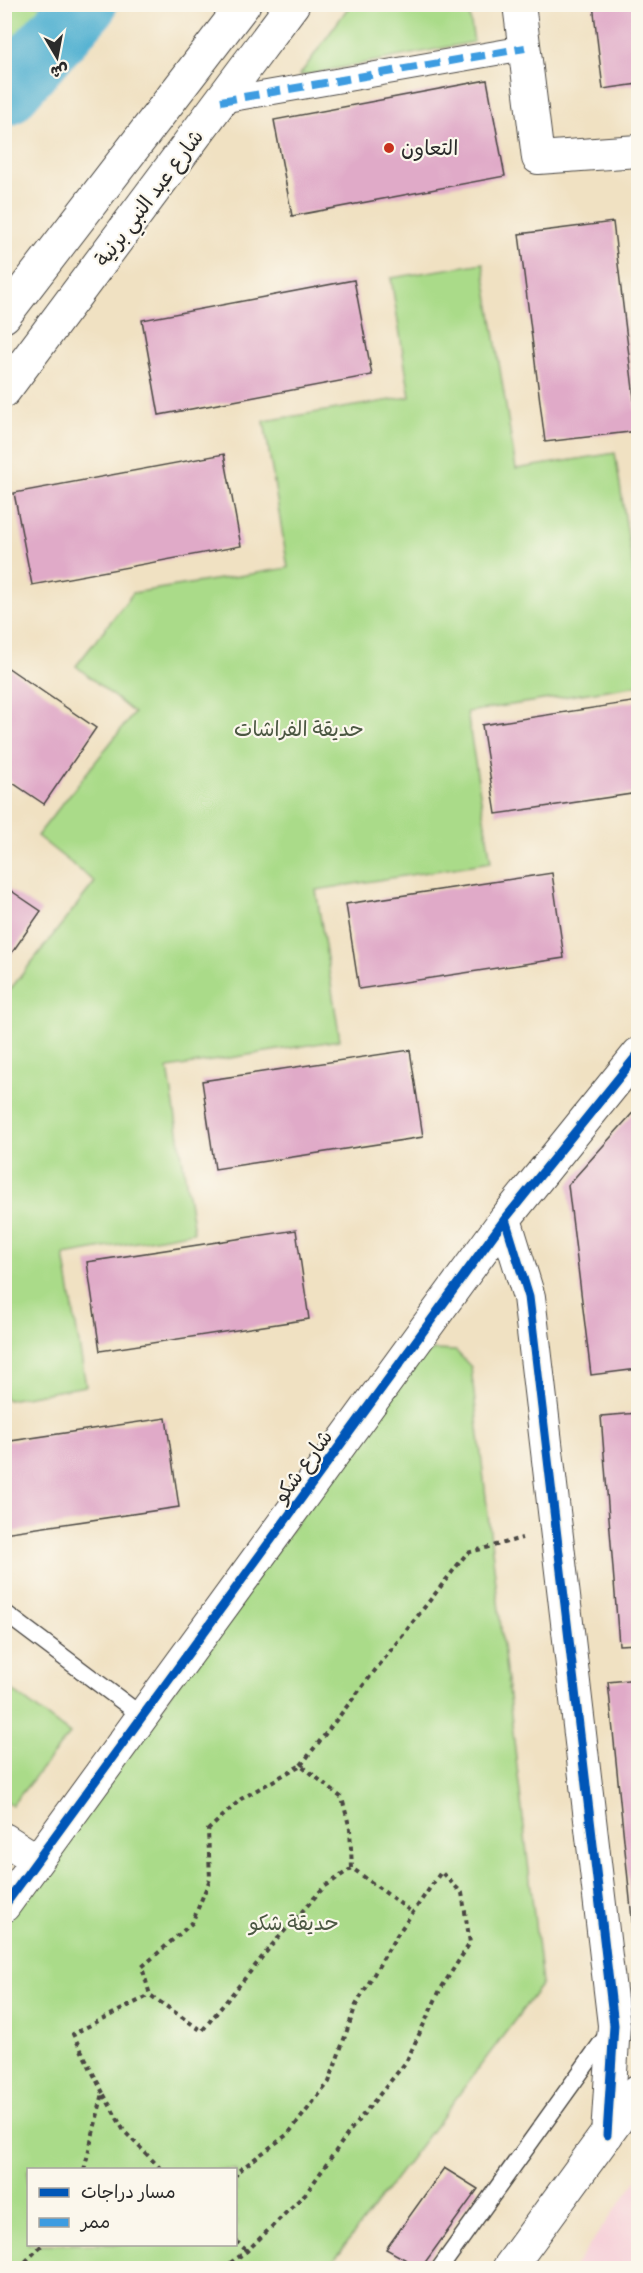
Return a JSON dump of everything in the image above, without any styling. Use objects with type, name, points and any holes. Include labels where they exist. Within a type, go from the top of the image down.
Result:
[{"type":"main road","name":"شارع عبد النبي برنية","points":[[4,316],[243,4]]},
{"type":"main road","name":"شارع عبد النبي برنية","points":[[4,391],[293,4]]},
{"type":"main road","points":[[509,2268],[639,2091]]},
{"type":"street","points":[[519,4],[538,158],[639,151]]},
{"type":"street","points":[[221,101],[525,48]]},
{"type":"street","name":"شارع شكو","points":[[4,1906],[505,1219],[639,1054]]},
{"type":"street","points":[[505,1219],[529,1297],[614,2025],[607,2135]]},
{"type":"street","points":[[4,1839],[37,1860]]},
{"type":"lane","points":[[5,1613],[142,1716]]},
{"type":"lane","points":[[440,2268],[614,2025]]},
{"type":"path","points":[[352,1868],[324,1887],[202,2031],[150,1995],[142,1967],[192,1923],[210,1879],[208,1830],[241,1799],[301,1764],[467,1553],[556,1529]]},
{"type":"path","points":[[301,1764],[342,1798],[350,1829],[352,1868]]},
{"type":"path","points":[[352,1868],[412,1913]]},
{"type":"path","points":[[223,2268],[247,2251],[307,2193],[349,2132],[406,2062],[440,1990],[470,1943],[462,1893],[441,1872],[395,1938],[356,2005],[329,2082],[288,2134],[237,2172]]},
{"type":"path","points":[[150,1995],[73,2034],[124,2131],[161,2168]]},
{"type":"path","points":[[84,2168],[103,2093]]},
{"type":"path","points":[[237,2242],[247,2251]]},
{"type":"path","points":[[19,2268],[41,2246]]},
{"type":"shaded area","points":[[638,2178],[638,2268],[573,2268]]},
{"type":"green space","points":[[4,5],[53,5],[5,59]]},
{"type":"green space","points":[[350,5],[468,5],[474,42],[299,76]]},
{"type":"green space","name":"حديقة الفراشات","points":[[483,263],[516,469],[615,453],[638,601],[638,685],[467,712],[491,862],[316,890],[340,1040],[168,1068],[194,1232],[64,1255],[86,1386],[8,1400],[4,1397],[5,996],[95,882],[37,836],[134,713],[76,666],[133,593],[288,568],[264,421],[410,397],[391,278]]},
{"type":"green space","name":"حديقة شكو","points":[[434,1350],[456,1351],[471,1367],[542,1984],[328,2268],[5,2268],[5,1921],[417,1358]]},
{"type":"green space","points":[[4,1684],[70,1734],[12,1805],[5,1800]]},
{"type":"building","points":[[593,4],[638,4],[638,84],[603,89]]},
{"type":"building","name":"التعاون","points":[[487,80],[505,176],[292,216],[274,120]]},
{"type":"building","points":[[613,222],[638,431],[545,442],[519,234]]},
{"type":"building","points":[[354,280],[372,375],[159,415],[142,320]]},
{"type":"building","points":[[224,454],[241,546],[32,585],[14,493]]},
{"type":"building","points":[[4,665],[96,728],[44,804],[4,777]]},
{"type":"building","points":[[638,701],[638,793],[496,814],[482,725]]},
{"type":"building","points":[[552,873],[564,958],[359,989],[346,904]]},
{"type":"building","points":[[4,886],[41,911],[4,964]]},
{"type":"building","points":[[410,1050],[423,1137],[215,1169],[202,1081]]},
{"type":"building","points":[[638,1107],[638,1369],[591,1375],[568,1185]]},
{"type":"building","points":[[296,1230],[309,1319],[100,1351],[87,1262]]},
{"type":"building","points":[[638,1413],[638,1644],[619,1645],[601,1416]]},
{"type":"building","points":[[166,1418],[179,1507],[4,1533],[4,1442]]},
{"type":"building","points":[[638,1679],[638,1927],[633,1929],[608,1682]]},
{"type":"building","points":[[444,2168],[478,2189],[421,2268],[386,2249]]},
{"type":"waterway","points":[[4,95],[85,4]]},
{"type":"marked path","points":[[221,101],[525,48]]},
{"type":"cycle path","points":[[4,1906],[505,1219],[638,1054]]},
{"type":"cycle path","points":[[505,1219],[529,1297],[614,2025],[607,2135]]},
{"type":"place","name":"التعاون","points":[[389,148]]}]
